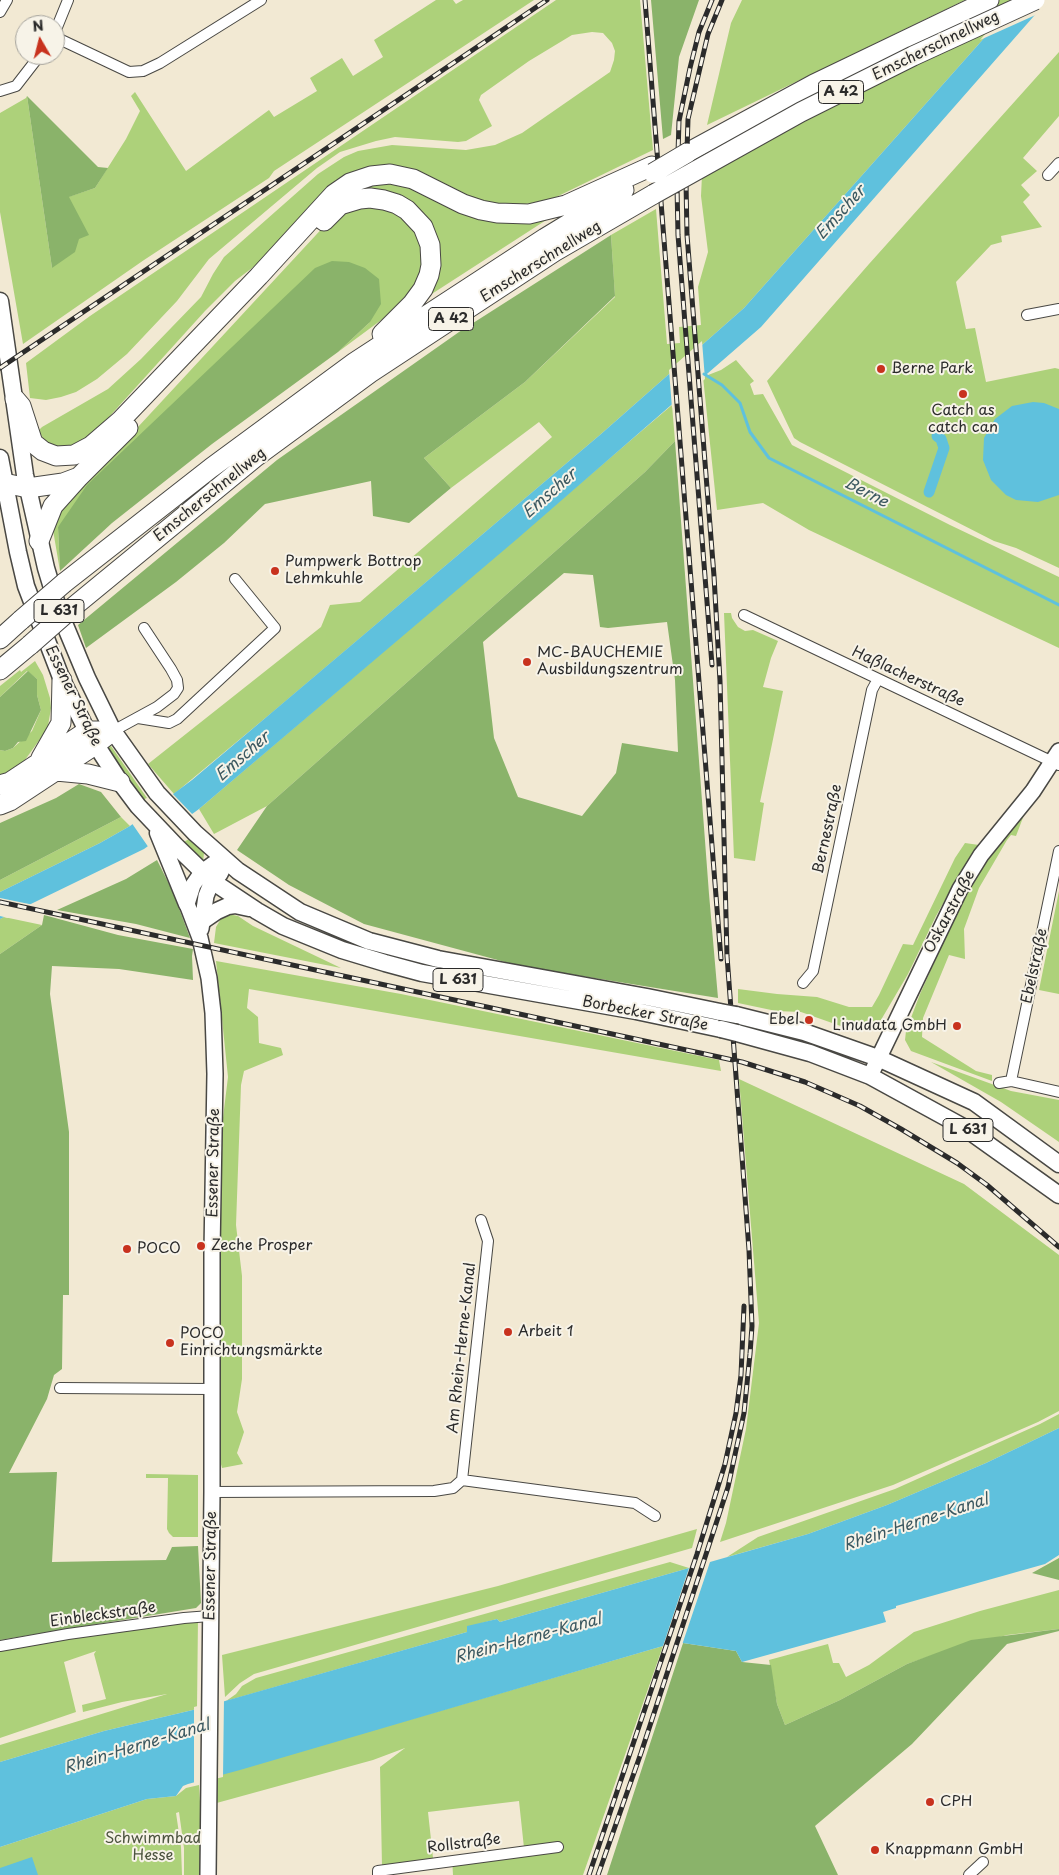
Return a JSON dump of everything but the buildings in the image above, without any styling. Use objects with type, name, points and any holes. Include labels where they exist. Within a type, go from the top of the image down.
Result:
[{"type":"highway","name":"A 42","points":[[0,639],[64,583],[211,468],[355,362],[544,238],[652,169],[687,153],[814,84],[989,0]]},
{"type":"highway","name":"Emscherschnellweg","points":[[0,670],[72,608],[257,456],[370,373],[546,258],[654,194],[801,112],[922,52],[1035,0]]},
{"type":"highway","points":[[14,399],[21,406],[33,443],[43,451],[56,456],[74,455],[91,446],[120,421],[259,276],[334,194],[350,182],[371,176],[390,174],[414,179],[463,204],[480,210],[504,214],[529,214],[566,205],[652,169]]},
{"type":"highway","points":[[39,541],[53,506],[332,212],[340,205],[360,199],[384,200],[397,204],[407,210],[423,227],[430,245],[430,275],[412,304],[355,362]]},
{"type":"highway","points":[[26,481],[57,471],[89,456],[105,441],[120,421]]},
{"type":"highway","points":[[2,483],[26,481],[63,483],[79,477]]},
{"type":"highway","points":[[38,762],[52,742],[61,723],[62,680]]},
{"type":"highway","points":[[0,786],[10,782],[38,762],[91,738],[113,731]]},
{"type":"highway","points":[[0,805],[10,801],[56,771],[91,738]]},
{"type":"highway","points":[[56,771],[88,774],[120,782]]},
{"type":"main road","name":"Essener Straße","points":[[0,301],[26,481],[39,541],[59,611],[87,678],[113,731],[157,793],[226,862]]},
{"type":"main road","name":"Essener Straße","points":[[0,458],[2,483],[26,586],[62,680],[91,738],[120,782],[156,826],[171,850]]},
{"type":"main road","name":"Oskarstraße","points":[[870,1076],[960,889],[981,855],[1057,759]]},
{"type":"main road","name":"L 631","points":[[171,850],[207,876]]},
{"type":"main road","points":[[171,850],[187,904]]},
{"type":"main road","name":"Borbecker Straße","points":[[226,862],[300,912],[369,941],[447,961],[647,996],[736,1015],[804,1032],[878,1058],[974,1102],[1059,1164]]},
{"type":"main road","points":[[187,904],[190,890],[207,876],[213,864],[226,862]]},
{"type":"main road","name":"Essener Straße","points":[[207,876],[201,930],[211,992],[215,1074],[208,1875]]},
{"type":"main road","name":"Borbecker Straße","points":[[207,876],[257,912],[306,936],[342,950],[422,973],[636,1011],[721,1029],[810,1053],[870,1076],[966,1128],[1059,1195]]},
{"type":"main road","name":"Essener Straße","points":[[187,904],[201,930]]},
{"type":"main road","points":[[201,930],[217,911],[228,906],[235,905],[257,912]]},
{"type":"street","points":[[0,12],[7,0]]},
{"type":"street","points":[[62,15],[68,0]]},
{"type":"street","points":[[65,42],[130,72],[142,71],[160,62],[260,0]]},
{"type":"street","points":[[0,91],[16,86],[32,65]]},
{"type":"street","points":[[1048,175],[1059,163]]},
{"type":"street","points":[[1027,315],[1059,309]]},
{"type":"street","points":[[138,718],[169,724],[177,719],[276,628],[235,579]]},
{"type":"street","name":"Haßlacherstraße","points":[[744,615],[878,679],[1057,759]]},
{"type":"street","name":"Essener Straße","points":[[113,731],[157,707],[174,694],[178,688],[177,680],[171,669],[144,628]]},
{"type":"street","name":"Bernestraße","points":[[803,982],[814,971],[872,690],[878,679]]},
{"type":"street","name":"Ebelstraße","points":[[1011,1081],[1059,851]]},
{"type":"street","points":[[999,1083],[1011,1081],[1059,1092]]},
{"type":"street","name":"Am Rhein-Herne-Kanal","points":[[462,1480],[488,1241],[481,1220]]},
{"type":"street","points":[[60,1388],[211,1389]]},
{"type":"street","points":[[212,1492],[434,1491],[452,1488],[462,1480],[635,1503],[655,1516]]},
{"type":"street","name":"Einbleckstraße","points":[[0,1646],[68,1634],[210,1616]]},
{"type":"street","name":"Rollstraße","points":[[378,1875],[378,1871],[558,1847]]},
{"type":"street","points":[[969,1875],[983,1862]]},
{"type":"green space","points":[[436,0],[453,0],[456,4],[463,0],[534,0],[274,171],[269,178],[144,260],[23,344],[0,212],[0,113],[27,96],[52,268],[68,197],[95,188],[126,139],[140,111],[131,96],[135,92],[186,171],[269,110],[274,117],[317,91],[310,78],[342,58],[353,76],[383,57],[374,40]]},
{"type":"green space","points":[[556,0],[640,0],[653,150],[550,200],[519,205],[486,204],[400,166],[378,165],[354,172],[331,184],[265,258],[235,281],[205,311],[99,428],[83,442],[66,450],[49,446],[38,431],[108,389],[141,359],[201,297],[224,257],[318,174],[344,157],[358,151],[392,145],[466,150],[495,145],[522,133],[610,72],[615,51],[612,43],[603,33],[592,32],[572,35],[529,61],[481,95],[479,100],[492,126],[466,141],[395,137],[340,152],[317,168],[209,259],[177,301],[127,354],[97,379],[76,392],[61,397],[46,400],[30,398],[26,363],[90,316]]},
{"type":"green space","points":[[651,0],[699,0],[679,57],[671,135],[663,139]]},
{"type":"green space","points":[[742,0],[965,0],[707,125],[731,23]]},
{"type":"green space","points":[[972,0],[1018,0],[744,308],[601,434],[174,794],[148,764],[321,627],[330,605],[360,602],[552,437],[539,422],[451,488],[424,458],[525,382],[615,297],[611,235],[656,209],[667,344],[680,343],[679,327],[701,325],[698,287],[708,252],[701,196],[702,175],[911,65]]},
{"type":"green space","name":"Berne Park","points":[[1059,52],[1059,116],[1023,158],[1037,171],[1021,185],[1030,195],[1023,202],[1042,227],[1001,236],[1002,242],[991,245],[956,282],[966,329],[975,328],[986,382],[1055,368],[1059,369],[1059,568],[1016,548],[994,541],[800,442],[794,438],[767,381]]},
{"type":"green space","points":[[27,96],[98,167],[108,168],[95,188],[69,197],[89,235],[79,239],[75,252],[52,268]]},
{"type":"green space","points":[[374,181],[554,215],[424,299],[422,215],[340,195]]},
{"type":"green space","points":[[368,202],[413,220],[425,260],[414,289],[384,318],[338,352],[370,322],[58,527],[60,571],[53,530],[56,519],[62,510],[58,507],[74,496],[328,222]]},
{"type":"green space","points":[[611,235],[615,296],[525,382],[424,458],[451,488],[409,523],[373,516],[371,481],[265,504],[224,543],[176,582],[86,648],[78,625],[277,460],[459,332]]},
{"type":"green space","points":[[332,261],[349,262],[365,268],[379,279],[381,304],[370,322],[338,352],[212,444],[112,523],[60,571],[58,527],[87,485],[315,268]]},
{"type":"green space","points":[[736,360],[754,381],[750,384],[754,395],[763,394],[792,445],[950,525],[1059,577],[1059,648],[809,530],[763,503],[717,510],[703,377],[721,370]]},
{"type":"green space","points":[[672,405],[675,441],[645,472],[267,806],[214,834],[199,809]]},
{"type":"green space","points":[[675,441],[718,998],[520,966],[364,924],[289,885],[237,850],[267,806],[645,472]],"holes":[[[564,573],[593,575],[600,627],[608,628],[667,622],[675,680],[678,752],[622,743],[616,773],[582,816],[518,797],[494,738],[483,642]]]},
{"type":"green space","points":[[724,613],[731,613],[738,627],[745,631],[753,630],[778,641],[763,687],[783,691],[760,802],[764,803],[755,861],[734,858]]},
{"type":"green space","points":[[35,661],[43,675],[50,698],[51,708],[48,726],[22,764],[0,778],[0,750],[5,751],[13,748],[32,731],[41,710],[37,695],[37,679],[27,671],[0,697],[0,686]]},
{"type":"green space","points":[[28,671],[37,679],[37,695],[41,710],[26,741],[18,742],[13,748],[5,751],[0,750],[0,697]]},
{"type":"green space","points":[[111,746],[147,798],[142,800],[105,747]]},
{"type":"green space","points":[[79,784],[101,792],[121,817],[0,880],[0,823],[56,798]]},
{"type":"green space","points":[[1024,815],[1016,836],[1011,835],[1007,840],[979,888],[964,929],[965,959],[949,955],[923,1018],[922,1037],[976,1071],[992,1075],[992,1081],[911,1051],[905,1040],[906,1031],[920,994],[968,892],[993,850]]},
{"type":"green space","points":[[121,817],[130,826],[100,843],[0,892],[0,880]]},
{"type":"green space","points":[[189,839],[200,846],[204,853],[203,863],[182,843]]},
{"type":"green space","points":[[965,843],[979,845],[962,870],[936,916],[908,974],[878,1025],[871,1029],[852,1030],[801,1012],[776,1011],[738,1003],[738,989],[817,997],[849,1007],[872,1007],[903,944],[913,945],[955,858]]},
{"type":"green space","points":[[157,860],[173,892],[190,938],[136,924],[57,910],[126,879]]},
{"type":"green space","points":[[1059,891],[1059,994],[1039,990]]},
{"type":"green space","points":[[228,914],[238,916],[253,926],[341,968],[214,943],[216,927],[222,917]]},
{"type":"green space","points":[[44,915],[118,935],[193,949],[193,980],[119,969],[52,966],[50,994],[69,1132],[69,1295],[63,1295],[62,1369],[54,1375],[47,1399],[9,1473],[57,1472],[52,1562],[166,1560],[172,1547],[198,1546],[201,1603],[196,1608],[0,1640],[0,954],[42,925]]},
{"type":"green space","points":[[4,917],[42,925],[0,954],[0,919]]},
{"type":"green space","points":[[216,961],[401,994],[719,1060],[721,1071],[249,989],[247,1008],[258,1017],[259,1043],[281,1048],[283,1055],[244,1071],[241,1085],[236,1225],[242,1276],[242,1379],[237,1412],[244,1432],[237,1453],[243,1464],[222,1468],[217,1449],[220,1142],[228,1077]]},
{"type":"green space","points":[[931,1062],[1011,1091],[1059,1100],[1059,1142],[1001,1102]]},
{"type":"green space","points":[[739,1079],[964,1184],[1059,1255],[1059,1411],[893,1485],[720,1542],[726,1523],[746,1429],[759,1323]]},
{"type":"green space","points":[[1059,1414],[1059,1428],[986,1463],[887,1505],[808,1534],[727,1557],[758,1537],[895,1489]]},
{"type":"green space","points":[[146,1474],[198,1475],[198,1537],[173,1537],[169,1533],[167,1529],[168,1478],[146,1478]]},
{"type":"green space","points":[[697,1529],[692,1548],[254,1674],[240,1683],[225,1697],[222,1655],[498,1586]]},
{"type":"green space","points":[[1059,1558],[1059,1580],[1032,1573]]},
{"type":"green space","points":[[670,1562],[689,1568],[500,1622],[497,1619],[467,1627],[467,1632],[226,1701],[236,1694],[242,1686],[256,1678]]},
{"type":"green space","points":[[1059,1590],[1059,1629],[1007,1635],[907,1664],[840,1700],[785,1725],[777,1704],[769,1660],[828,1644],[833,1663],[839,1663],[846,1677],[869,1665],[914,1632],[980,1611]]},
{"type":"green space","points":[[198,1617],[197,1709],[104,1731],[0,1762],[0,1745],[167,1694],[122,1702],[83,1712],[82,1705],[106,1699],[94,1654],[96,1651],[64,1662],[76,1712],[0,1738],[0,1640],[108,1623],[108,1633]]},
{"type":"green space","points":[[1059,1629],[1059,1631],[1007,1644],[912,1744],[815,1826],[838,1875],[607,1875],[683,1643],[736,1651],[742,1662],[771,1665],[777,1704],[785,1725],[840,1700],[907,1664],[971,1640]]},
{"type":"green space","points":[[663,1646],[583,1875],[453,1875],[452,1857],[524,1848],[519,1801],[428,1812],[433,1858],[382,1866],[380,1767],[405,1748],[373,1760],[213,1804],[212,1777]]},
{"type":"green space","name":"Schwimmbad Hesse","points":[[199,1785],[200,1801],[204,1804],[201,1875],[184,1875],[184,1848],[179,1812],[176,1813],[181,1847],[182,1875],[0,1875],[0,1847],[147,1799],[176,1796],[186,1788]]},
{"type":"water","name":"Emscher","points":[[1018,0],[1048,0],[761,327],[517,539],[199,809],[144,849],[0,919],[0,892],[100,843],[130,826],[192,780],[601,434],[744,308]]},
{"type":"water","points":[[1033,402],[1044,403],[1059,409],[1059,495],[1038,502],[1016,500],[1006,495],[991,480],[983,460],[984,438],[995,419],[1012,406]]},
{"type":"water","name":"Rhein-Herne-Kanal","points":[[1059,1428],[1059,1555],[1045,1564],[896,1606],[896,1608],[883,1612],[886,1622],[742,1662],[736,1651],[683,1643],[663,1646],[188,1784],[183,1786],[176,1796],[147,1799],[0,1847],[0,1762],[104,1731],[197,1709],[467,1632],[467,1626],[497,1619],[500,1622],[808,1534],[887,1505],[986,1463]]},
{"type":"water","points":[[32,1857],[38,1875],[0,1875],[0,1868]]},
{"type":"pier","points":[[1015,0],[1050,0],[1040,13],[980,40]]},
{"type":"pier","points":[[702,341],[705,379],[672,408],[669,370]]},
{"type":"pier","points":[[172,793],[194,816],[149,848],[131,822]]},
{"type":"pier","points":[[0,898],[34,905],[8,918],[0,916]]},
{"type":"pier","points":[[711,1559],[682,1645],[662,1649],[690,1565]]},
{"type":"pier","points":[[224,1699],[223,1777],[194,1784],[194,1707]]},
{"type":"waterway","name":"Berne","points":[[704,374],[722,385],[740,403],[750,432],[769,458],[1059,605]]},
{"type":"waterway","points":[[929,492],[944,448],[941,439],[937,436]]},
{"type":"railway","points":[[0,368],[547,0]]},
{"type":"railway","points":[[645,0],[721,959]]},
{"type":"railway","points":[[712,0],[699,32],[679,121],[677,186],[678,235],[712,665]]},
{"type":"railway","points":[[598,1875],[641,1753],[728,1487],[744,1413],[752,1326],[749,1250],[727,956],[720,681],[714,576],[687,235],[688,119],[708,34],[722,0]]},
{"type":"railway","points":[[0,902],[742,1062],[805,1082],[860,1106],[957,1163],[987,1185],[1059,1247]]},
{"type":"railway","points":[[589,1875],[697,1554],[725,1464],[736,1413],[741,1375],[744,1306]]},
{"type":"place","name":"Berne Park","points":[[881,369]]},
{"type":"place","name":"Catch as catch can","points":[[963,394]]},
{"type":"place","name":"Pumpwerk Bottrop Lehmkuhle","points":[[275,571]]},
{"type":"place","name":"MC-BAUCHEMIE Ausbildungszentrum","points":[[527,662]]},
{"type":"place","name":"Ebel","points":[[809,1020]]},
{"type":"place","name":"Linudata GmbH","points":[[957,1026]]},
{"type":"place","name":"Zeche Prosper","points":[[201,1246]]},
{"type":"place","name":"POCO","points":[[127,1249]]},
{"type":"place","name":"Arbeit 1","points":[[508,1332]]},
{"type":"place","name":"POCO Einrichtungsmärkte","points":[[170,1343]]},
{"type":"place","name":"CPH","points":[[930,1802]]},
{"type":"place","name":"Knappmann GmbH","points":[[875,1850]]}]
